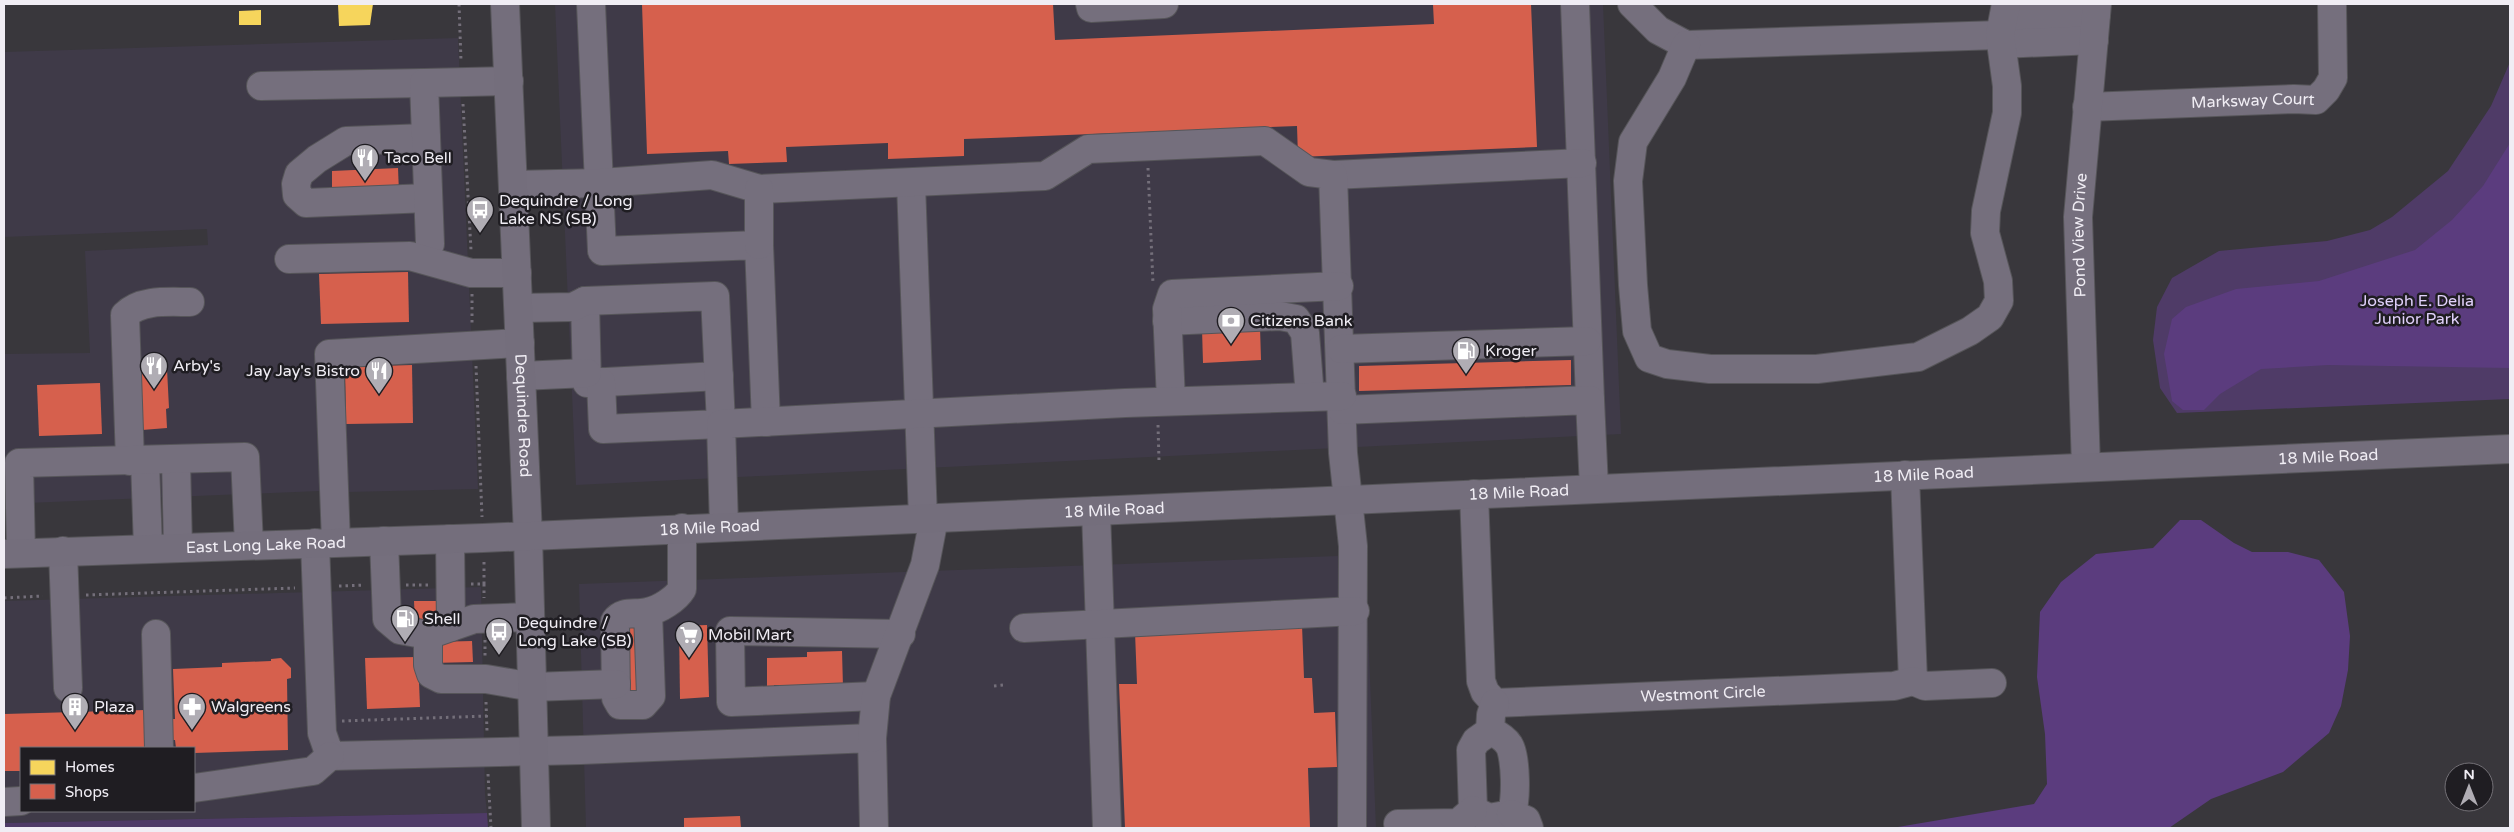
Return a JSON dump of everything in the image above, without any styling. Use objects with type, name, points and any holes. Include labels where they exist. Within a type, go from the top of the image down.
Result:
[{"type":"main road","name":"Dequindre Road","points":[[505,4],[528,536],[536,828]]},
{"type":"main road","name":"18 Mile Road","points":[[528,536],[2510,449]]},
{"type":"main road","name":"East Long Lake Road","points":[[13,553],[528,536]]},
{"type":"street","points":[[591,4],[602,251],[759,245]]},
{"type":"street","points":[[1090,4],[1091,8],[1164,4]]},
{"type":"street","points":[[1575,4],[1594,488]]},
{"type":"street","points":[[1632,4],[1658,30],[1686,45],[2096,19]]},
{"type":"street","name":"Marksway Court","points":[[2087,107],[2294,98],[2316,100],[2326,90],[2333,78],[2332,4]]},
{"type":"street","name":"Pond View Drive","points":[[2086,467],[2078,217],[2096,19]]},
{"type":"street","points":[[1686,45],[1672,78],[1633,142],[1628,181],[1637,331],[1649,358],[1667,364],[1710,369],[1817,369],[1918,357],[1970,331],[1990,317],[1999,302],[1998,281],[1985,233],[1990,185],[2007,113],[2003,25]]},
{"type":"street","points":[[261,86],[509,81]]},
{"type":"street","points":[[424,83],[430,244]]},
{"type":"street","points":[[426,138],[346,141],[299,174],[296,184],[297,196],[306,203],[428,198]]},
{"type":"street","points":[[513,185],[600,183],[712,175],[759,189],[1045,176],[1088,149],[1265,142],[1309,172],[1333,175],[1582,163]]},
{"type":"street","points":[[1333,175],[1347,500],[1354,546],[1352,828]]},
{"type":"street","points":[[874,828],[872,738],[876,696],[901,634],[924,565],[929,519],[918,414],[911,183]]},
{"type":"street","points":[[759,189],[759,245],[766,422]]},
{"type":"street","points":[[289,259],[410,256],[472,273],[517,273]]},
{"type":"street","points":[[1164,410],[1166,309],[1172,294],[1339,286]]},
{"type":"street","points":[[519,308],[574,306],[585,300],[715,296],[724,526]]},
{"type":"street","points":[[585,300],[594,378],[603,429],[918,414],[1164,410],[1310,397],[1342,403],[1590,400]]},
{"type":"street","points":[[148,548],[138,460],[126,315],[133,307],[155,303],[190,302]]},
{"type":"street","points":[[1167,321],[1280,316],[1296,319],[1305,333],[1310,397]]},
{"type":"street","points":[[1341,349],[1588,341]]},
{"type":"street","points":[[330,756],[322,733],[329,354],[520,344]]},
{"type":"street","points":[[521,376],[594,378],[719,376]]},
{"type":"street","points":[[13,553],[19,463],[246,457],[249,545]]},
{"type":"street","points":[[176,460],[178,548]]},
{"type":"street","points":[[1905,475],[1913,681]]},
{"type":"street","points":[[1474,494],[1481,681],[1485,692],[1494,703],[1490,731]]},
{"type":"street","points":[[1096,511],[1107,828]]},
{"type":"street","points":[[648,612],[651,696],[643,705],[620,705],[616,698],[615,621],[619,616],[625,614],[648,612],[673,600],[682,589],[682,528]]},
{"type":"street","points":[[450,539],[439,631],[428,665],[431,674],[441,679],[486,679],[533,688],[616,684]]},
{"type":"street","points":[[384,541],[387,619],[400,630],[439,631],[474,619],[530,617]]},
{"type":"street","points":[[63,552],[68,688]]},
{"type":"street","points":[[1024,628],[1355,611]]},
{"type":"street","points":[[876,696],[731,702],[730,631],[901,634]]},
{"type":"street","points":[[156,634],[159,747]]},
{"type":"street","name":"Westmont Circle","points":[[1494,703],[1894,686],[1913,681],[1925,686],[1992,683]]},
{"type":"street","points":[[751,702],[753,742]]},
{"type":"street","points":[[1473,810],[1471,750],[1476,741],[1490,731]]},
{"type":"street","points":[[1473,810],[1489,818],[1520,821],[1515,806],[1512,751],[1508,743],[1490,731]]},
{"type":"street","points":[[195,788],[313,771],[330,756],[534,752],[872,738]]},
{"type":"street","points":[[4,802],[20,801]]},
{"type":"street","points":[[1398,824],[1458,822],[1473,810]]},
{"type":"path","points":[[459,4],[462,66]]},
{"type":"path","points":[[463,99],[471,254]]},
{"type":"path","points":[[1141,166],[1148,166],[1152,290]]},
{"type":"path","points":[[472,292],[473,333]]},
{"type":"path","points":[[476,357],[478,459],[481,499]]},
{"type":"path","points":[[1159,461],[1164,410]]},
{"type":"path","points":[[400,584],[433,584]]},
{"type":"path","points":[[333,586],[370,585]]},
{"type":"path","points":[[80,595],[299,588]]},
{"type":"path","points":[[4,598],[51,596]]},
{"type":"path","points":[[484,631],[485,661]]},
{"type":"path","points":[[994,686],[1004,685]]},
{"type":"path","points":[[486,698],[487,738]]},
{"type":"path","points":[[341,721],[487,716]]},
{"type":"path","points":[[488,771],[491,828]]},
{"type":"shaded area","points":[[555,4],[1603,4],[1621,434],[576,485]]},
{"type":"shaded area","points":[[458,38],[478,489],[347,492],[343,490],[4,504],[4,354],[90,353],[85,251],[208,245],[207,229],[4,237],[4,52]]},
{"type":"shaded area","points":[[2510,143],[2510,368],[2328,365],[2261,369],[2220,394],[2204,410],[2183,410],[2172,401],[2164,354],[2172,319],[2186,307],[2236,289],[2319,281],[2415,250],[2452,220],[2483,186]]},
{"type":"shaded area","points":[[2180,520],[2201,520],[2234,543],[2252,552],[2288,552],[2319,560],[2344,592],[2350,636],[2348,670],[2341,706],[2329,733],[2283,772],[2211,799],[2169,828],[1892,828],[2034,804],[2047,784],[2045,734],[2037,677],[2040,612],[2061,582],[2096,554],[2153,548]]},
{"type":"shaded area","points":[[1365,555],[1376,828],[586,828],[579,584]]},
{"type":"shaded area","points":[[481,587],[487,813],[4,823],[4,601]]},
{"type":"green space","name":"Joseph E. Delia Junior Park","points":[[2510,62],[2510,399],[2177,413],[2160,388],[2153,340],[2157,307],[2172,278],[2219,251],[2327,241],[2370,230],[2392,217],[2448,171],[2491,106]]},
{"type":"green space","points":[[487,813],[488,828],[4,828],[4,823]]},
{"type":"building: Homes","points":[[338,4],[373,4],[370,25],[339,26]]},
{"type":"building: Homes","points":[[261,10],[261,25],[239,25],[239,11]]},
{"type":"building: Shops","points":[[642,4],[1053,4],[1055,40],[1434,24],[1433,5],[1531,4],[1537,147],[1298,157],[1297,126],[964,139],[964,156],[888,159],[888,143],[786,147],[787,162],[729,164],[728,151],[647,154]]},
{"type":"building: Shops","name":"Taco Bell","points":[[398,168],[399,193],[332,196],[332,171]]},
{"type":"building: Shops","points":[[408,272],[409,322],[321,324],[319,274]]},
{"type":"building: Shops","name":"Citizens Bank","points":[[1260,327],[1261,360],[1203,363],[1202,329]]},
{"type":"building: Shops","points":[[1571,360],[1571,385],[1359,391],[1359,366]]},
{"type":"building: Shops","name":"Jay Jay's Bistro","points":[[412,365],[413,423],[346,424],[345,367]]},
{"type":"building: Shops","name":"Arby's","points":[[167,369],[169,408],[166,409],[167,428],[142,430],[138,371]]},
{"type":"building: Shops","points":[[100,383],[102,434],[39,436],[37,385]]},
{"type":"building: Shops","points":[[414,601],[437,601],[438,621],[415,622]]},
{"type":"building: Shops","points":[[622,621],[640,621],[640,698],[624,698]]},
{"type":"building: Shops","points":[[707,625],[709,697],[680,699],[679,626]]},
{"type":"building: Shops","points":[[1302,625],[1304,678],[1312,678],[1314,713],[1335,712],[1337,767],[1308,768],[1310,828],[1125,828],[1119,684],[1137,684],[1135,632]]},
{"type":"building: Shops","points":[[472,641],[473,662],[432,663],[432,642]]},
{"type":"building: Shops","points":[[842,651],[843,687],[794,685],[794,688],[787,688],[787,685],[774,685],[774,689],[767,689],[767,658],[807,657],[807,652]]},
{"type":"building: Shops","points":[[418,657],[420,707],[367,709],[365,658]]},
{"type":"building: Shops","name":"Walgreens","points":[[281,658],[291,668],[291,678],[287,679],[288,750],[195,753],[195,747],[176,747],[175,740],[171,740],[170,719],[175,719],[173,669],[222,667],[222,663],[271,661],[271,659]]},
{"type":"building: Shops","name":"Plaza","points":[[145,710],[146,747],[20,747],[20,771],[4,771],[4,714]]},
{"type":"building: Shops","points":[[740,816],[741,828],[684,828],[684,818]]},
{"type":"place","name":"Taco Bell","points":[[365,182]]},
{"type":"place","name":"Dequindre / Long Lake NS (SB)","points":[[480,234]]},
{"type":"place","name":"Citizens Bank","points":[[1231,345]]},
{"type":"place","name":"Kroger","points":[[1466,375]]},
{"type":"place","name":"Arby's","points":[[154,390]]},
{"type":"place","name":"Jay Jay's Bistro","points":[[379,395]]},
{"type":"place","name":"Shell","points":[[405,643]]},
{"type":"place","name":"Dequindre / Long Lake (SB)","points":[[499,656]]},
{"type":"place","name":"Mobil Mart","points":[[689,659]]},
{"type":"place","name":"Plaza","points":[[75,731]]},
{"type":"place","name":"Walgreens","points":[[192,731]]}]
